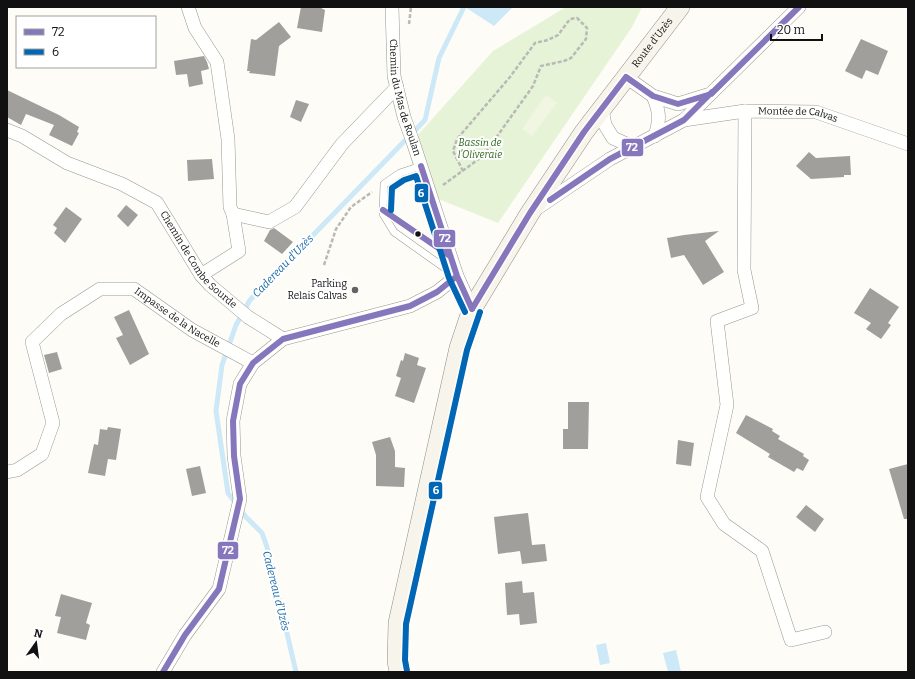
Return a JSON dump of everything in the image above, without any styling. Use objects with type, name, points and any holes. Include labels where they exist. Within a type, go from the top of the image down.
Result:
[{"type":"main road","name":"Route d'Uzès","points":[[399,672],[397,661],[398,623],[458,356],[472,309],[530,213],[584,132],[680,7]]},
{"type":"street","points":[[188,7],[195,28],[217,62],[228,139],[230,207],[233,214],[239,251],[201,275]]},
{"type":"street","name":"Chemin du Mas de Roulan","points":[[392,7],[394,76],[406,126],[413,142],[457,276],[472,309]]},
{"type":"street","points":[[530,213],[610,160],[684,120],[799,7]]},
{"type":"street","points":[[626,77],[653,96],[678,104],[711,94]]},
{"type":"street","points":[[233,214],[269,222],[295,207],[342,144],[397,87]]},
{"type":"street","points":[[653,96],[658,106],[659,121],[655,136]]},
{"type":"street","points":[[602,109],[605,125],[613,138],[633,147]]},
{"type":"street","points":[[745,112],[744,270],[752,308],[717,321],[727,405],[707,497],[724,524],[762,551],[791,640],[825,632]]},
{"type":"street","name":"Montée de Calvas","points":[[684,120],[745,112],[816,112],[908,144]]},
{"type":"street","name":"Chemin de Combe Sourde","points":[[7,130],[22,136],[67,163],[122,184],[157,203],[201,275],[210,285],[243,313],[283,339]]},
{"type":"street","points":[[163,672],[185,635],[219,589],[240,498],[234,456],[233,421],[240,384],[253,364],[283,339],[410,306],[437,292],[457,276]]},
{"type":"street","name":"Impasse de la Nacelle","points":[[7,472],[17,470],[42,454],[53,423],[32,342],[61,314],[100,289],[134,289],[192,330],[253,364]]},
{"type":"lane","points":[[421,166],[400,173],[384,184],[383,214],[394,232],[457,276]]},
{"type":"lane","points":[[383,210],[450,256]]},
{"type":"path","points":[[430,195],[483,156],[533,86],[541,66],[571,58],[586,39],[587,28],[578,18],[570,19],[558,36],[535,43],[510,77],[457,139],[452,151],[462,171]]},
{"type":"path","points":[[324,265],[336,229],[351,207],[384,184]]},
{"type":"green space","name":"Bassin de l'Oliveraie","points":[[566,7],[642,7],[632,27],[498,223],[436,198],[417,136],[493,51]]},
{"type":"green space","points":[[546,95],[557,103],[532,136],[522,129]]},
{"type":"water","points":[[465,7],[513,7],[494,26]]},
{"type":"water","points":[[606,643],[610,663],[600,665],[596,645]]},
{"type":"water","points":[[676,650],[681,672],[668,672],[663,653]]},
{"type":"building","points":[[301,7],[319,7],[325,10],[322,32],[297,28]]},
{"type":"building","points":[[279,22],[291,37],[279,46],[275,76],[249,73],[250,71],[247,71],[251,39],[256,40]]},
{"type":"building","points":[[861,39],[888,51],[878,75],[866,70],[862,79],[845,71]]},
{"type":"building","points":[[204,56],[209,69],[201,71],[203,84],[189,87],[187,74],[176,75],[174,61]]},
{"type":"building","points":[[7,90],[59,115],[79,127],[77,132],[79,133],[72,146],[49,135],[54,125],[26,114],[21,125],[7,117]]},
{"type":"building","points":[[296,100],[309,104],[301,122],[290,117]]},
{"type":"building","points":[[809,152],[816,158],[850,156],[851,175],[844,175],[844,177],[811,179],[796,166]]},
{"type":"building","points":[[212,159],[214,179],[188,181],[187,160]]},
{"type":"building","points":[[126,205],[138,215],[128,227],[117,216]]},
{"type":"building","points":[[66,207],[82,219],[65,243],[54,233],[57,228],[53,225]]},
{"type":"building","points":[[274,228],[293,242],[282,254],[264,241],[270,230]]},
{"type":"building","points":[[719,231],[705,241],[724,272],[703,285],[684,255],[671,258],[667,238]]},
{"type":"building","points":[[870,288],[899,307],[888,323],[891,325],[881,339],[866,329],[871,323],[854,313]]},
{"type":"building","points":[[129,310],[149,354],[130,365],[116,338],[123,335],[114,317]]},
{"type":"building","points":[[57,352],[62,369],[49,373],[44,355]]},
{"type":"building","points":[[405,353],[419,358],[417,365],[426,368],[414,403],[395,396],[401,378],[396,376]]},
{"type":"building","points":[[568,402],[589,402],[588,449],[563,449],[563,429],[568,429]]},
{"type":"building","points":[[746,415],[773,429],[772,431],[780,436],[778,439],[804,454],[803,456],[809,460],[803,471],[797,468],[794,472],[768,457],[770,454],[736,433]]},
{"type":"building","points":[[108,427],[121,429],[116,460],[108,459],[105,476],[88,473],[94,444],[98,445],[100,429],[107,430]]},
{"type":"building","points":[[390,437],[395,451],[395,467],[405,468],[404,487],[376,486],[376,455],[372,442]]},
{"type":"building","points":[[678,440],[694,443],[691,466],[676,464]]},
{"type":"building","points":[[908,464],[908,519],[904,519],[889,469]]},
{"type":"building","points":[[200,466],[206,493],[192,496],[186,469]]},
{"type":"building","points":[[806,505],[824,519],[815,532],[796,517]]},
{"type":"building","points":[[528,513],[532,545],[545,544],[547,561],[522,564],[520,551],[498,554],[494,517]]},
{"type":"building","points":[[522,581],[523,593],[534,592],[537,623],[520,625],[519,614],[507,615],[505,583]]},
{"type":"building","points":[[61,594],[92,603],[86,623],[90,625],[86,640],[57,633],[61,617],[55,616]]},
{"type":"waterway","name":"Cadereau d'Uzès","points":[[296,672],[267,547],[262,533],[246,517],[228,493],[216,411],[222,365],[236,325],[250,300],[425,120],[439,58],[464,7]]},
{"type":"transit line","name":"72","points":[[472,309],[530,213],[584,132],[626,77],[653,96],[678,104],[711,94],[799,7]]},
{"type":"transit line","name":"72","points":[[550,200],[610,159],[684,120],[712,92]]},
{"type":"transit line","name":"72","points":[[421,166],[457,276],[472,309]]},
{"type":"transit line","name":"6","points":[[391,210],[392,188],[404,180],[416,176],[449,278],[465,312]]},
{"type":"transit line","name":"72","points":[[383,210],[450,256]]},
{"type":"transit line","name":"72","points":[[163,672],[185,635],[219,589],[240,499],[234,456],[233,421],[240,384],[253,363],[283,339],[410,306],[437,292],[457,276]]},
{"type":"transit line","name":"6","points":[[407,671],[405,660],[406,624],[467,350],[480,312]]},
{"type":"place","name":"Parking Relais Calvas","points":[[355,290]]}]
